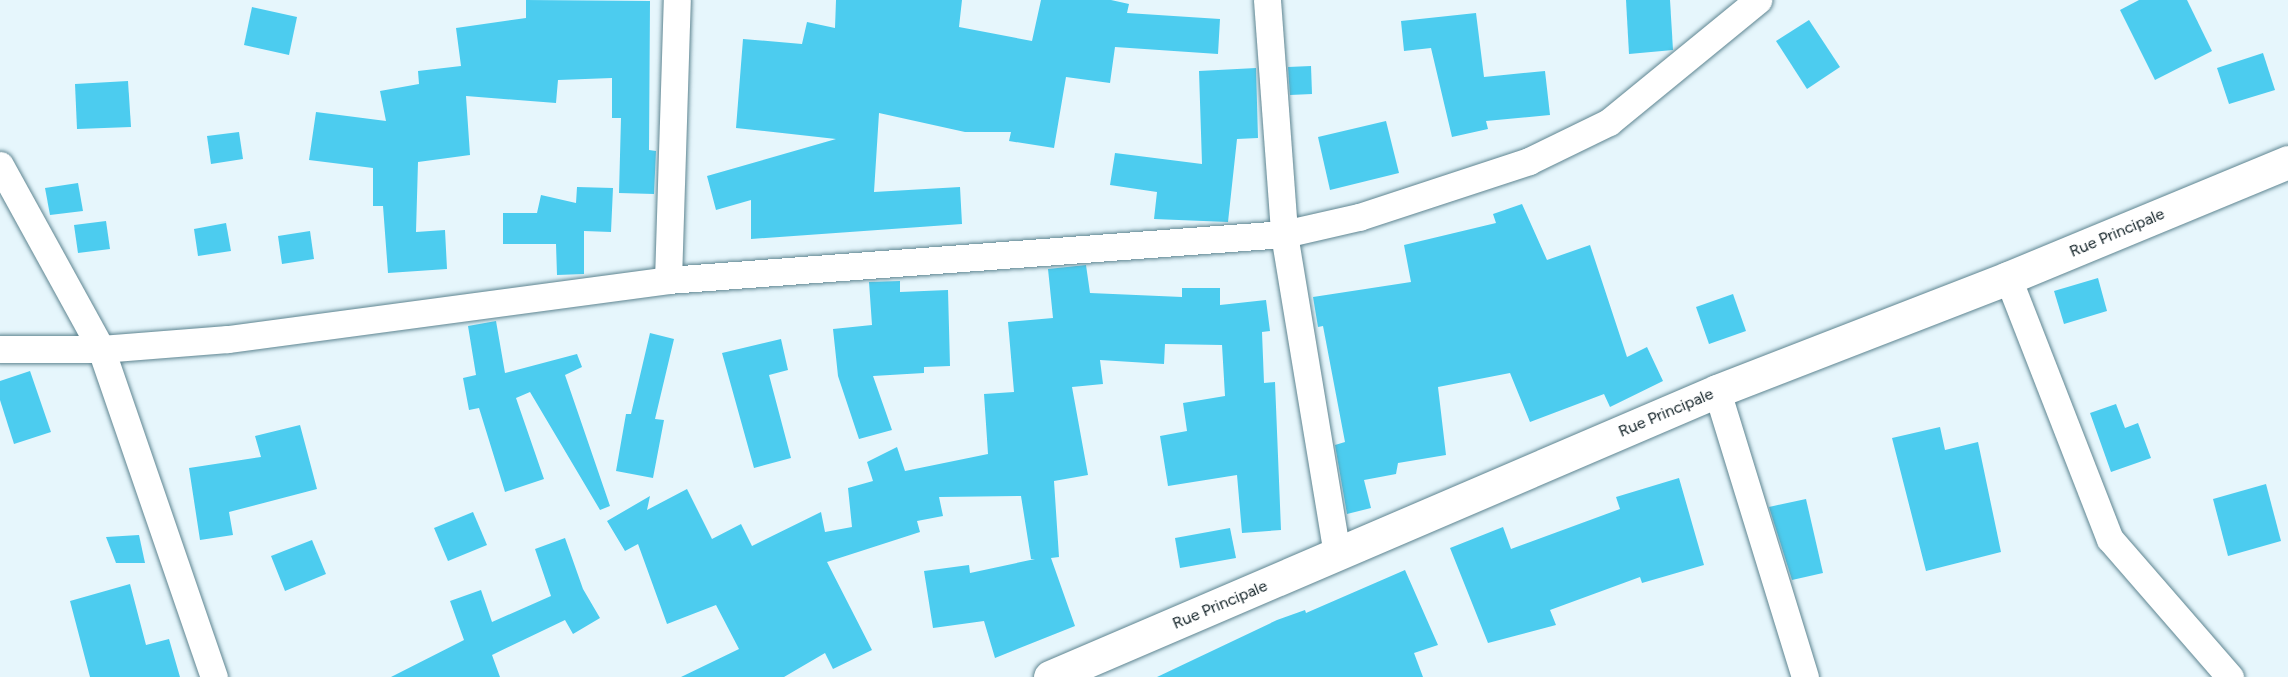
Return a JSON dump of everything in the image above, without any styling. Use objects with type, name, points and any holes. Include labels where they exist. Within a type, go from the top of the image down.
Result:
[{"type":"main road","name":"Rue Principale","points":[[1050,677],[1717,391],[2008,278],[2288,162]]},
{"type":"street","points":[[668,280],[677,0]]},
{"type":"street","points":[[1267,0],[1284,234],[1338,555]]},
{"type":"street","points":[[0,349],[101,350],[228,339],[668,280],[1284,234],[1359,217],[1529,161],[1609,122],[1758,0]]},
{"type":"street","points":[[0,165],[101,350],[214,677]]},
{"type":"street","points":[[2008,278],[2110,539],[2230,677]]},
{"type":"street","points":[[1717,391],[1805,677]]},
{"type":"building","points":[[526,0],[650,1],[649,150],[656,151],[654,194],[619,193],[621,118],[612,118],[612,78],[558,80],[556,103],[466,96],[470,155],[418,162],[416,232],[445,230],[447,269],[388,273],[383,206],[373,206],[373,168],[309,160],[316,112],[386,121],[380,91],[419,84],[418,71],[461,66],[456,28],[526,18]]},
{"type":"building","points":[[836,0],[962,0],[959,27],[1032,41],[1041,0],[1111,0],[1129,4],[1127,13],[1220,19],[1218,54],[1115,47],[1110,83],[1066,77],[1054,148],[1009,141],[1011,132],[965,132],[879,113],[874,192],[960,187],[962,224],[751,239],[751,200],[716,210],[707,176],[836,139],[736,128],[743,39],[802,44],[807,22],[835,28]]},
{"type":"building","points":[[1626,0],[1670,0],[1673,50],[1629,54]]},
{"type":"building","points":[[2139,0],[2187,0],[2212,51],[2155,80],[2120,10]]},
{"type":"building","points":[[252,7],[297,17],[289,55],[244,45]]},
{"type":"building","points":[[1476,13],[1484,77],[1545,71],[1550,115],[1486,121],[1488,129],[1452,137],[1431,48],[1404,51],[1401,21]]},
{"type":"building","points":[[1809,20],[1840,67],[1807,89],[1776,41]]},
{"type":"building","points":[[2263,53],[2275,90],[2229,104],[2217,68]]},
{"type":"building","points":[[1311,66],[1312,94],[1290,95],[1288,67]]},
{"type":"building","points":[[1256,68],[1258,138],[1237,139],[1228,222],[1154,219],[1157,192],[1110,185],[1115,153],[1202,164],[1199,71]]},
{"type":"building","points":[[128,81],[131,127],[77,129],[75,84]]},
{"type":"building","points":[[1386,121],[1399,173],[1330,190],[1318,137]]},
{"type":"building","points":[[239,132],[243,159],[211,164],[207,136]]},
{"type":"building","points":[[78,183],[83,211],[50,215],[45,188]]},
{"type":"building","points":[[577,187],[613,188],[611,232],[584,231],[584,274],[557,275],[556,244],[503,244],[503,213],[537,213],[541,195],[576,203]]},
{"type":"building","points":[[1522,204],[1547,260],[1590,245],[1627,357],[1647,347],[1663,381],[1610,407],[1604,394],[1530,422],[1510,373],[1438,387],[1446,455],[1398,463],[1396,474],[1364,480],[1371,508],[1347,514],[1335,445],[1345,442],[1323,326],[1318,327],[1313,297],[1411,282],[1404,245],[1496,223],[1493,214]]},
{"type":"building","points":[[106,221],[110,249],[78,253],[74,225]]},
{"type":"building","points":[[226,223],[231,251],[198,256],[194,229]]},
{"type":"building","points":[[310,231],[314,259],[282,264],[278,236]]},
{"type":"building","points":[[1086,265],[1090,293],[1182,297],[1182,288],[1220,288],[1220,305],[1266,300],[1270,331],[1262,332],[1264,383],[1275,382],[1281,530],[1242,533],[1237,475],[1168,486],[1160,436],[1187,431],[1183,403],[1225,396],[1222,345],[1165,344],[1164,364],[1100,360],[1103,384],[1072,387],[1088,475],[1054,481],[1059,557],[1051,558],[1075,626],[995,658],[984,621],[933,628],[924,571],[969,565],[970,573],[1035,559],[1031,559],[1021,496],[939,497],[943,516],[917,521],[920,532],[827,562],[872,650],[833,669],[825,653],[784,677],[681,677],[739,649],[716,605],[667,624],[638,544],[625,551],[607,521],[650,496],[647,510],[687,489],[712,539],[741,524],[752,546],[821,512],[825,532],[852,527],[848,488],[873,481],[867,462],[897,447],[905,471],[988,454],[984,394],[1014,392],[1008,322],[1053,318],[1048,269]]},
{"type":"building","points":[[2098,278],[2107,311],[2064,324],[2054,291]]},
{"type":"building","points":[[900,281],[900,292],[948,290],[950,366],[924,367],[924,373],[873,376],[892,430],[859,439],[838,376],[833,329],[872,325],[869,282]]},
{"type":"building","points":[[1733,294],[1746,331],[1709,344],[1696,307]]},
{"type":"building","points":[[496,321],[505,373],[577,354],[582,367],[565,375],[610,506],[600,510],[530,392],[516,398],[544,479],[505,492],[479,408],[469,410],[463,378],[476,375],[468,326]]},
{"type":"building","points":[[650,333],[674,339],[655,419],[664,420],[653,478],[616,471],[626,414],[631,414]]},
{"type":"building","points":[[781,339],[788,370],[769,375],[791,458],[754,468],[722,353]]},
{"type":"building","points":[[30,371],[51,432],[14,444],[0,400],[0,381]]},
{"type":"building","points":[[2116,404],[2125,428],[2138,423],[2151,458],[2111,472],[2090,413]]},
{"type":"building","points":[[300,425],[317,489],[229,512],[233,535],[200,540],[189,468],[261,457],[255,436]]},
{"type":"building","points":[[1940,427],[1945,450],[1978,442],[2001,552],[1926,571],[1892,438]]},
{"type":"building","points":[[1679,478],[1704,565],[1642,583],[1640,577],[1550,610],[1556,625],[1488,643],[1450,548],[1503,527],[1511,549],[1620,509],[1616,497]]},
{"type":"building","points":[[2266,484],[2281,541],[2228,556],[2213,499]]},
{"type":"building","points":[[1806,499],[1823,573],[1792,580],[1769,507]]},
{"type":"building","points":[[473,512],[487,545],[448,561],[434,528]]},
{"type":"building","points":[[1230,528],[1236,558],[1180,568],[1175,538]]},
{"type":"building","points":[[139,535],[145,563],[116,563],[106,537]]},
{"type":"building","points":[[565,538],[583,589],[600,618],[573,634],[565,620],[492,655],[500,677],[391,677],[464,640],[450,601],[481,590],[492,622],[551,596],[535,549]]},
{"type":"building","points":[[312,540],[326,574],[285,591],[271,556]]},
{"type":"building","points":[[1405,570],[1438,645],[1414,653],[1423,677],[1157,677],[1277,620],[1305,610],[1306,613]]},
{"type":"building","points":[[130,584],[146,645],[169,639],[180,677],[90,677],[70,601]]}]
